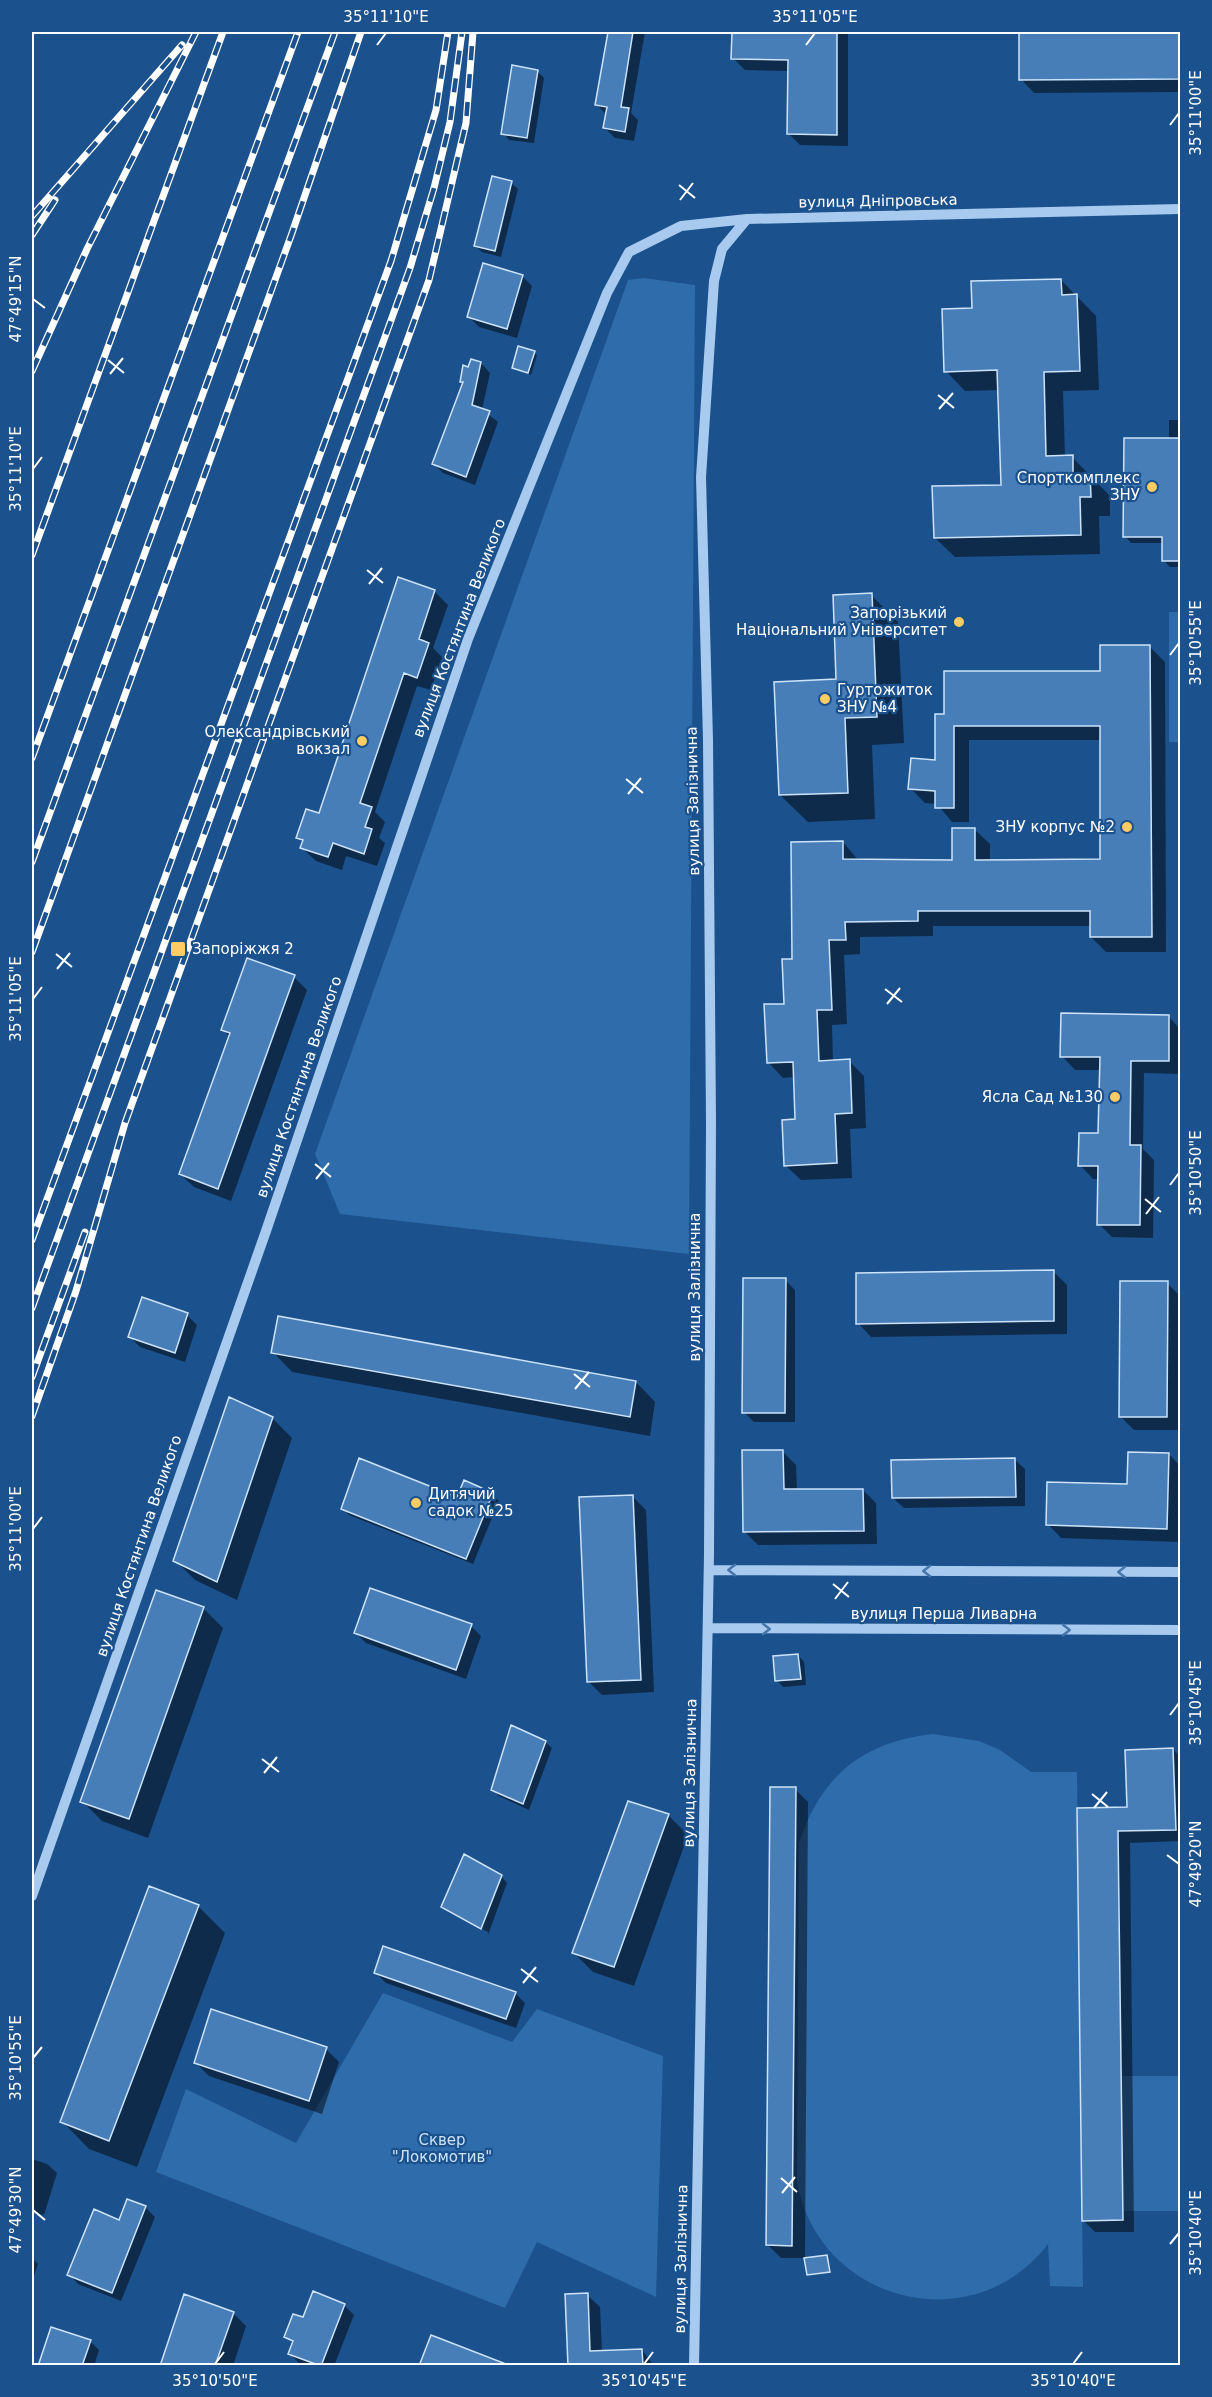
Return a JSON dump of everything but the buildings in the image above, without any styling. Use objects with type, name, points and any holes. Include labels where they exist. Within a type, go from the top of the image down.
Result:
[{"type":"street","name":"вулиця Дніпровська","points":[[607,293],[629,252],[681,226],[747,219],[1180,209]]},
{"type":"street","name":"вулиця Залізнична","points":[[694,2366],[709,1570],[711,1123],[708,740],[701,477],[714,281],[722,249],[747,219]]},
{"type":"street","name":"вулиця Костянтина Великого","points":[[32,1896],[266,1231],[468,639],[607,293]]},
{"type":"street","points":[[709,1570],[1180,1572]]},
{"type":"street","name":"вулиця Перша Ливарна","points":[[708,1629],[1180,1630]]},
{"type":"green space","points":[[644,278],[695,285],[689,1254],[340,1214],[315,1154],[628,280]]},
{"type":"green space","points":[[1169,612],[1180,612],[1180,742],[1169,742]]},
{"type":"green space","points":[[933,1734],[979,1741],[1000,1750],[1031,1772],[1077,1772],[1083,2287],[1050,2286],[1048,2244],[1017,2274],[980,2293],[941,2299],[903,2295],[866,2281],[835,2257],[811,2223],[797,2182],[799,1843],[819,1799],[832,1781],[848,1766],[865,1754],[885,1745]]},
{"type":"green space","name":"Сквер \"Локомотив\"","points":[[383,1993],[512,2042],[537,2009],[663,2056],[656,2297],[537,2242],[505,2308],[156,2172],[186,2089],[296,2143]]},
{"type":"green space","points":[[1122,2076],[1180,2076],[1180,2211],[1123,2211]]},
{"type":"railway","points":[[32,371],[87,249],[196,32]]},
{"type":"railway","points":[[32,555],[223,32]]},
{"type":"railway","points":[[32,758],[298,32]]},
{"type":"railway","points":[[32,862],[335,32]]},
{"type":"railway","points":[[32,952],[292,233],[361,32]]},
{"type":"railway","points":[[32,1240],[391,261],[436,110],[448,32]]},
{"type":"railway","points":[[32,1308],[410,268],[434,188],[450,122],[462,32]]},
{"type":"railway","points":[[32,1416],[76,1291],[125,1123],[429,280],[466,123],[473,32]]},
{"type":"railway","points":[[32,216],[182,45]]},
{"type":"railway","points":[[32,235],[55,200]]},
{"type":"railway","points":[[32,1377],[85,1232]]},
{"type":"place","name":"Спорткомплекс ЗНУ","points":[[1152,487]]},
{"type":"place","name":"Запорізький Національний Університет","points":[[959,622]]},
{"type":"place","name":"Гуртожиток ЗНУ №4","points":[[825,699]]},
{"type":"place","name":"Олександрівський вокзал","points":[[362,741]]},
{"type":"place","name":"ЗНУ корпус №2","points":[[1127,827]]},
{"type":"place","name":"Запоріжжя 2","points":[[178,949]]},
{"type":"place","name":"Ясла Сад №130","points":[[1115,1097]]},
{"type":"place","name":"Дитячий садок №25","points":[[416,1503]]}]
